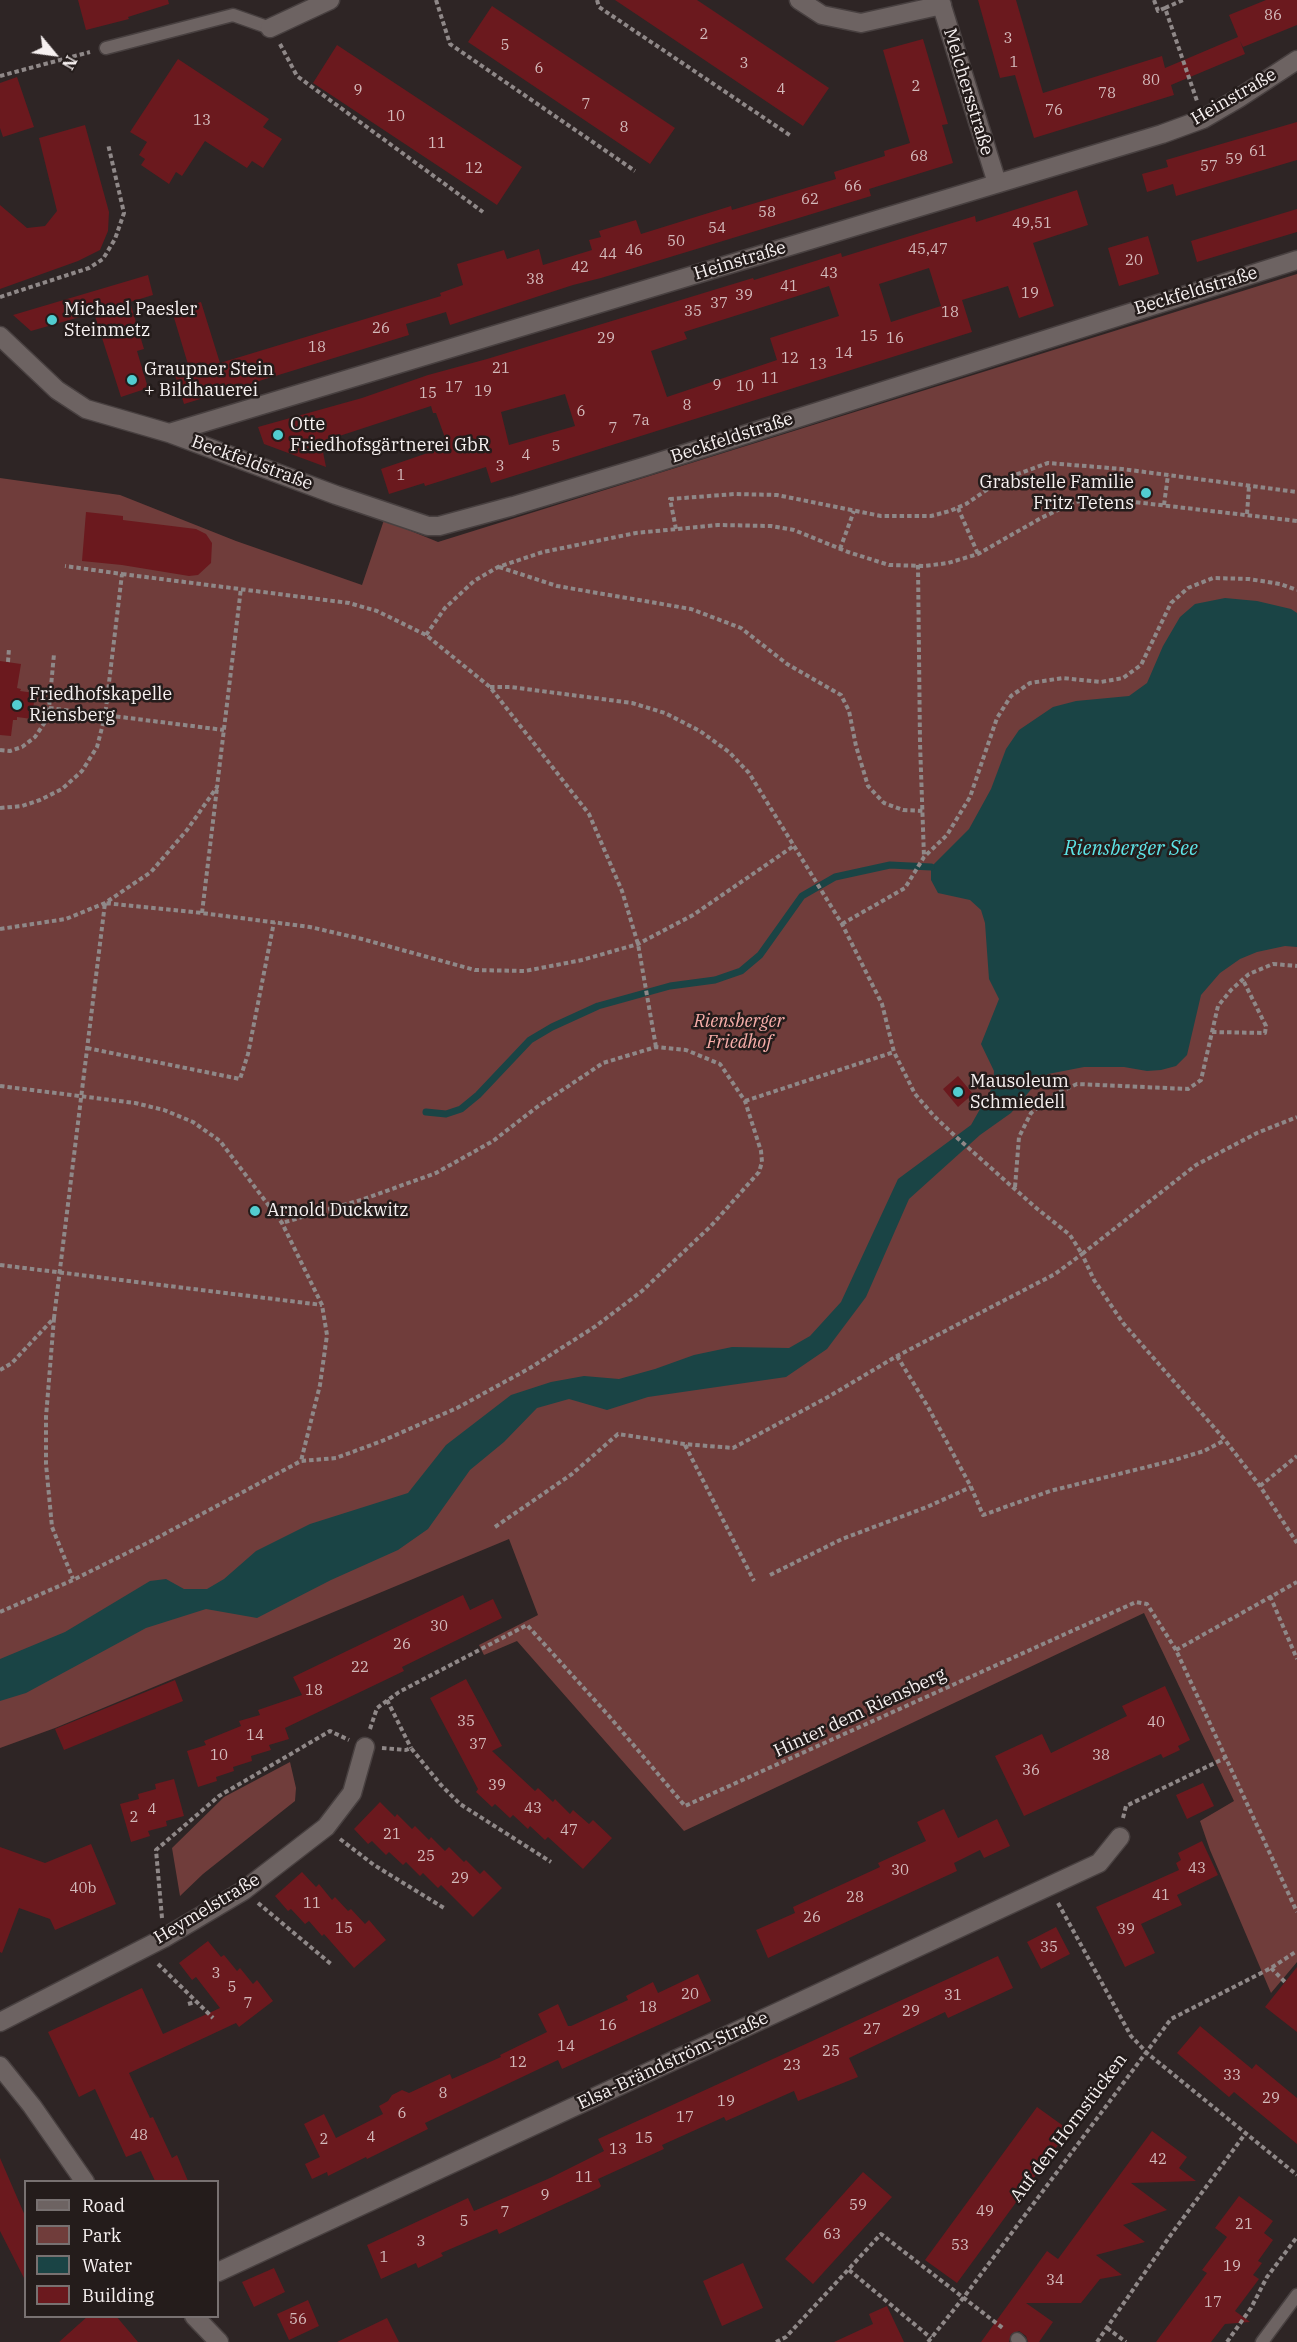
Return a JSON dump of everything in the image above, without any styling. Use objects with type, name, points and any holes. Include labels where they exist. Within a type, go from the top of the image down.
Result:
[{"type":"street","points":[[270,28],[330,0]]},
{"type":"street","points":[[799,0],[822,15],[861,23],[941,2]]},
{"type":"street","name":"Melchersstraße","points":[[941,2],[997,183]]},
{"type":"street","name":"Heinstraße","points":[[169,433],[1162,134],[1203,118],[1239,99],[1297,60]]},
{"type":"street","name":"Beckfeldstraße","points":[[0,336],[57,390],[86,409],[169,433],[336,495],[428,526],[439,526],[646,466],[1297,260]]},
{"type":"street","name":"Heymelstraße","points":[[0,2022],[164,1938],[243,1891],[326,1827],[352,1793],[365,1747]]},
{"type":"street","name":"Elsa-Brändström-Straße","points":[[219,2272],[1099,1863],[1120,1837]]},
{"type":"street","points":[[0,2066],[32,2106],[84,2180]]},
{"type":"street","points":[[195,2318],[207,2339]]},
{"type":"lane","points":[[106,48],[234,15],[270,28]]},
{"type":"lane","points":[[1262,2342],[1297,2295]]},
{"type":"path","points":[[436,0],[450,45],[635,171]]},
{"type":"path","points":[[597,0],[599,7],[791,136]]},
{"type":"path","points":[[1154,0],[1158,11],[1183,0]]},
{"type":"path","points":[[1165,8],[1203,118]]},
{"type":"path","points":[[270,28],[297,76],[483,212]]},
{"type":"path","points":[[0,76],[106,48]]},
{"type":"path","points":[[0,297],[89,268],[103,259],[115,239],[124,213],[108,144]]},
{"type":"path","points":[[676,529],[670,499],[735,494],[777,495],[881,516],[931,516],[958,507],[1001,480],[1048,463],[1122,469],[1297,492]]},
{"type":"path","points":[[1164,505],[1168,475]]},
{"type":"path","points":[[1247,514],[1250,486]]},
{"type":"path","points":[[426,635],[445,608],[474,581],[498,567],[543,552],[579,544],[676,529],[718,525],[771,526],[794,530],[840,549],[889,565],[918,565],[948,563],[978,554],[1041,518],[1075,502],[1100,498],[1297,521]]},
{"type":"path","points":[[958,507],[978,554]]},
{"type":"path","points":[[840,549],[854,511]]},
{"type":"path","points":[[918,565],[924,857]]},
{"type":"path","points":[[65,566],[349,603],[377,611],[426,635],[490,687],[589,814],[622,891],[638,944],[656,1047]]},
{"type":"path","points":[[498,567],[557,586],[691,609],[741,628],[787,664],[841,695],[849,711],[856,746],[868,786],[884,803],[903,810],[923,811]]},
{"type":"path","points":[[0,808],[22,806],[62,789],[82,771],[97,747],[105,716],[122,574]]},
{"type":"path","points":[[842,924],[905,888],[924,857],[947,835],[970,797],[997,718],[1011,696],[1030,683],[1063,678],[1101,682],[1123,678],[1141,665],[1171,603],[1188,588],[1213,578],[1249,579],[1280,584],[1297,590]]},
{"type":"path","points":[[202,913],[241,588]]},
{"type":"path","points":[[8,662],[9,648]]},
{"type":"path","points":[[0,750],[10,751],[22,747],[35,737],[45,722],[49,708],[54,654]]},
{"type":"path","points":[[490,687],[511,687],[632,703],[665,713],[700,731],[729,752],[749,773],[842,924],[882,1004],[894,1052],[915,1094],[955,1136],[1070,1235],[1094,1280],[1123,1323],[1225,1440],[1260,1486],[1297,1543]]},
{"type":"path","points":[[49,708],[224,730]]},
{"type":"path","points":[[0,928],[66,919],[105,903],[151,872],[187,831],[217,787]]},
{"type":"path","points":[[105,903],[274,922],[362,939],[475,970],[525,971],[582,960],[638,944],[693,915],[795,845]]},
{"type":"path","points":[[73,1580],[52,1527],[45,1464],[46,1418],[54,1318],[105,903]]},
{"type":"path","points":[[87,1048],[240,1079],[248,1054],[274,922]]},
{"type":"path","points":[[1015,1187],[1019,1137],[1031,1113],[1055,1094],[1077,1084],[1188,1089],[1201,1080],[1218,1006],[1249,974],[1273,963],[1297,966]]},
{"type":"path","points":[[1212,1032],[1265,1033],[1266,1026],[1243,980]]},
{"type":"path","points":[[0,1612],[73,1580],[153,1540],[301,1461],[336,1458],[382,1442],[457,1408],[530,1368],[587,1332],[642,1291],[711,1226],[759,1172],[762,1162],[761,1151],[745,1101],[720,1064],[686,1050],[656,1047],[603,1063],[537,1107],[494,1141],[436,1173],[364,1199],[282,1223]]},
{"type":"path","points":[[745,1101],[894,1052]]},
{"type":"path","points":[[0,1086],[135,1103],[164,1110],[193,1122],[220,1141],[282,1223],[322,1305],[327,1335],[320,1385],[301,1461]]},
{"type":"path","points":[[495,1527],[572,1474],[618,1434],[684,1444],[733,1448],[828,1397],[897,1356],[1055,1274],[1196,1165],[1257,1133],[1297,1117]]},
{"type":"path","points":[[0,1265],[322,1305]]},
{"type":"path","points":[[0,1370],[12,1363],[54,1318]]},
{"type":"path","points":[[897,1356],[928,1407],[971,1487],[983,1515],[1050,1491],[1204,1451],[1225,1440]]},
{"type":"path","points":[[684,1444],[754,1581]]},
{"type":"path","points":[[1260,1486],[1297,1456]]},
{"type":"path","points":[[770,1575],[842,1539],[927,1507],[971,1487]]},
{"type":"path","points":[[1176,1650],[1297,1582]]},
{"type":"path","points":[[1270,1596],[1297,1659]]},
{"type":"path","name":"Hinter dem Riensberg","points":[[365,1747],[376,1708],[527,1625],[609,1716],[685,1806],[1136,1602],[1147,1604],[1176,1650],[1297,1912]]},
{"type":"path","points":[[387,1700],[411,1748],[460,1804],[551,1862]]},
{"type":"path","points":[[213,2018],[158,1964],[164,1938],[156,1850],[219,1796],[330,1731],[365,1747],[406,1750],[411,1748]]},
{"type":"path","points":[[1120,1837],[1126,1806],[1225,1758]]},
{"type":"path","points":[[326,1827],[374,1865],[444,1908]]},
{"type":"path","points":[[1049,1886],[1131,2036],[1147,2053],[1171,2019],[1271,1968],[1297,1951]]},
{"type":"path","points":[[243,1891],[330,1964]]},
{"type":"path","points":[[1271,1968],[1285,1982]]},
{"type":"path","points":[[188,2004],[195,2002]]},
{"type":"path","name":"Auf den Hornstücken","points":[[849,2270],[929,2340],[964,2297],[1147,2053],[1297,2175]]},
{"type":"path","points":[[1097,2342],[1170,2235],[1245,2134]]},
{"type":"path","points":[[776,2342],[786,2337],[881,2234],[1018,2341]]},
{"type":"path","points":[[1227,2342],[1251,2308],[1267,2277],[1297,2237]]},
{"type":"path","points":[[1107,2328],[1126,2342]]},
{"type":"green space","name":"Riensberger Friedhof","points":[[1297,274],[1297,1962],[1271,1993],[1210,1850],[1200,1821],[1234,1801],[1144,1613],[684,1831],[517,1641],[484,1655],[479,1645],[538,1615],[509,1539],[55,1728],[0,1748],[0,478],[120,495],[236,541],[362,585],[384,520],[438,542]]},
{"type":"green space","points":[[290,1762],[296,1788],[295,1801],[203,1874],[180,1896],[172,1848],[224,1797]]},
{"type":"water","name":"Riensberger See","points":[[1225,598],[1257,601],[1291,609],[1297,613],[1297,947],[1285,946],[1257,952],[1240,959],[1220,973],[1201,995],[1187,1055],[1176,1066],[1147,1071],[1124,1067],[1084,1067],[1048,1074],[1034,1086],[1011,1113],[980,1135],[909,1199],[866,1297],[827,1349],[786,1377],[648,1397],[607,1410],[569,1399],[537,1408],[504,1442],[470,1470],[428,1529],[398,1550],[331,1580],[257,1618],[206,1609],[146,1628],[26,1693],[0,1701],[0,1659],[65,1632],[150,1581],[166,1579],[184,1589],[207,1589],[224,1579],[256,1551],[310,1524],[408,1493],[446,1445],[511,1395],[551,1382],[584,1376],[619,1379],[694,1355],[732,1347],[789,1348],[810,1336],[841,1302],[898,1179],[971,1125],[993,1086],[994,1071],[981,1044],[999,999],[989,979],[985,923],[981,910],[970,900],[938,893],[931,880],[931,867],[969,829],[991,789],[1006,749],[1019,730],[1053,707],[1076,701],[1129,696],[1147,683],[1163,646],[1180,617],[1195,604]]},
{"type":"building","points":[[78,0],[168,0],[169,4],[128,17],[129,19],[86,30]]},
{"type":"building","points":[[615,0],[697,0],[829,88],[803,126]]},
{"type":"building","points":[[978,0],[1016,0],[1043,93],[1162,56],[1165,68],[1238,37],[1229,15],[1266,0],[1297,0],[1297,25],[1243,47],[1240,41],[1245,54],[1171,85],[1174,95],[1034,138],[1015,75],[1000,78]]},
{"type":"building","points":[[492,6],[675,128],[650,164],[468,42]]},
{"type":"building","points":[[923,39],[948,124],[942,125],[953,163],[869,189],[871,196],[573,285],[450,325],[446,312],[406,324],[409,335],[184,404],[175,375],[190,371],[172,311],[201,302],[220,363],[441,296],[440,293],[463,285],[457,264],[504,250],[507,259],[539,249],[543,265],[592,250],[589,240],[601,237],[599,231],[636,220],[641,234],[731,206],[732,210],[836,179],[834,172],[885,156],[884,151],[910,143],[883,50]]},
{"type":"building","points":[[337,45],[522,167],[497,205],[313,83]]},
{"type":"building","points":[[178,59],[269,119],[263,127],[282,139],[263,168],[252,161],[247,168],[205,141],[182,176],[176,172],[169,184],[141,165],[145,159],[139,155],[147,142],[130,132]]},
{"type":"building","points":[[17,77],[34,127],[3,137],[0,128],[0,83]]},
{"type":"building","points":[[1297,122],[1297,160],[1176,196],[1173,184],[1147,192],[1142,174],[1168,167],[1166,160]]},
{"type":"building","points":[[85,125],[109,212],[108,231],[100,250],[78,261],[0,289],[0,205],[27,228],[45,226],[57,211],[39,138]]},
{"type":"building","points":[[1077,190],[1088,225],[1033,243],[1054,306],[1019,318],[1008,286],[962,300],[972,332],[491,483],[486,467],[425,486],[424,483],[389,494],[381,469],[448,446],[436,413],[433,413],[431,406],[321,442],[326,467],[264,444],[258,427],[362,398],[428,375],[753,278],[754,280],[841,253],[842,257],[975,216],[976,222]],"holes":[[[929,268],[941,306],[891,322],[879,284]],[[829,286],[839,316],[770,338],[777,360],[667,397],[651,351],[687,339],[684,332]],[[565,394],[575,426],[509,445],[501,412]]]},
{"type":"building","points":[[1297,209],[1297,232],[1197,262],[1191,241]]},
{"type":"building","points":[[1148,236],[1159,274],[1119,286],[1108,248]]},
{"type":"building","points":[[148,275],[153,295],[130,302],[144,349],[137,351],[148,388],[121,397],[94,313],[31,331],[13,315]]},
{"type":"building","points":[[86,512],[123,516],[123,520],[196,529],[206,534],[212,543],[211,563],[198,575],[189,576],[82,561]]},
{"type":"building","name":"Friedhofskapelle Riensberg","points":[[0,661],[21,664],[17,688],[21,689],[20,691],[35,693],[32,719],[17,717],[17,720],[13,720],[11,736],[0,735]]},
{"type":"building","name":"Mausoleum Schmiedell","points":[[958,1076],[973,1094],[958,1107],[943,1089]]},
{"type":"building","points":[[463,1595],[470,1610],[493,1599],[502,1618],[402,1667],[404,1671],[285,1728],[289,1739],[269,1745],[271,1750],[251,1756],[252,1761],[233,1767],[234,1771],[216,1777],[217,1781],[198,1787],[187,1751],[206,1745],[204,1741],[241,1726],[239,1721],[260,1715],[258,1710],[302,1695],[293,1677]]},
{"type":"building","points":[[466,1679],[502,1746],[492,1751],[535,1791],[538,1788],[553,1802],[555,1799],[570,1814],[573,1810],[589,1824],[593,1820],[612,1838],[583,1869],[548,1837],[545,1840],[513,1815],[510,1818],[495,1804],[492,1807],[476,1792],[478,1789],[430,1698]]},
{"type":"building","points":[[175,1680],[183,1701],[64,1750],[55,1729]]},
{"type":"building","points":[[1165,1686],[1190,1740],[1178,1746],[1180,1750],[1163,1758],[1161,1754],[1024,1816],[995,1756],[1042,1734],[1051,1753],[1127,1716],[1122,1706]]},
{"type":"building","points":[[174,1779],[184,1816],[166,1821],[167,1826],[148,1831],[150,1836],[131,1842],[120,1804],[139,1799],[138,1794],[156,1789],[155,1784]]},
{"type":"building","points":[[1203,1783],[1214,1806],[1187,1819],[1176,1795]]},
{"type":"building","points":[[380,1802],[395,1817],[397,1814],[412,1829],[415,1826],[445,1851],[449,1847],[480,1874],[484,1870],[502,1888],[473,1917],[441,1885],[438,1888],[423,1873],[420,1876],[406,1862],[403,1865],[389,1852],[386,1855],[372,1841],[368,1844],[354,1829]]},
{"type":"building","points":[[944,1809],[958,1838],[997,1819],[1010,1846],[984,1858],[980,1850],[954,1863],[957,1871],[768,1958],[756,1930],[795,1913],[793,1907],[880,1867],[878,1863],[926,1841],[917,1822]]},
{"type":"building","points":[[1202,1841],[1218,1875],[1177,1895],[1182,1905],[1141,1924],[1155,1953],[1125,1967],[1096,1907],[1179,1870],[1176,1863],[1181,1860],[1178,1853]]},
{"type":"building","points":[[91,1844],[116,1904],[55,1930],[50,1919],[19,1908],[2,1953],[0,1952],[0,1847],[45,1863]]},
{"type":"building","points":[[302,1872],[316,1887],[319,1884],[332,1900],[335,1897],[348,1911],[351,1909],[365,1924],[369,1920],[386,1940],[354,1968],[324,1934],[322,1936],[309,1921],[305,1924],[291,1909],[288,1911],[275,1896]]},
{"type":"building","points":[[1056,1927],[1070,1954],[1041,1969],[1027,1942]]},
{"type":"building","points":[[208,1941],[237,1971],[240,1968],[253,1984],[257,1980],[273,2001],[239,2027],[236,2023],[129,2073],[150,2118],[153,2117],[172,2158],[177,2155],[188,2180],[155,2180],[141,2151],[126,2157],[95,2089],[79,2097],[48,2032],[142,1988],[163,2034],[220,2008],[196,1977],[192,1980],[179,1963]]},
{"type":"building","points":[[998,1956],[1013,1988],[948,2018],[945,2012],[849,2058],[858,2077],[798,2101],[794,2091],[726,2121],[724,2117],[662,2145],[664,2149],[598,2179],[601,2186],[599,2188],[499,2234],[497,2229],[441,2253],[443,2256],[418,2268],[416,2263],[381,2279],[367,2245],[468,2198],[474,2211],[550,2178],[604,2151],[598,2139]]},
{"type":"building","points":[[1297,1967],[1297,2032],[1265,2007]]},
{"type":"building","points":[[698,1974],[711,2001],[562,2069],[558,2060],[425,2123],[428,2129],[367,2159],[366,2157],[328,2176],[327,2172],[312,2179],[305,2164],[320,2157],[304,2124],[324,2114],[336,2138],[383,2114],[379,2106],[388,2101],[392,2095],[402,2090],[409,2093],[450,2074],[452,2079],[501,2057],[500,2055],[547,2032],[538,2014],[558,2004],[568,2026],[571,2026],[628,2000],[626,1996],[653,1982],[658,1993]]},
{"type":"building","points":[[1200,2026],[1252,2069],[1256,2064],[1297,2098],[1297,2144],[1234,2092],[1229,2097],[1177,2053]]},
{"type":"building","points":[[1037,2107],[1069,2130],[957,2283],[925,2260]]},
{"type":"building","points":[[1152,2131],[1187,2157],[1179,2168],[1196,2181],[1131,2183],[1167,2210],[1123,2225],[1145,2242],[1096,2255],[1122,2275],[1100,2279],[1081,2303],[1026,2303],[1053,2322],[1039,2342],[1028,2342],[1026,2336],[1019,2331],[1011,2334],[1009,2342],[981,2342],[1047,2251],[1058,2259]]},
{"type":"building","points":[[0,2158],[24,2213],[24,2278],[0,2231]]},
{"type":"building","points":[[863,2172],[892,2197],[813,2284],[785,2259]]},
{"type":"building","points":[[1239,2196],[1273,2221],[1264,2233],[1273,2240],[1258,2261],[1262,2263],[1253,2275],[1259,2279],[1235,2311],[1250,2322],[1225,2324],[1211,2342],[1156,2342],[1207,2273],[1202,2270],[1227,2237],[1215,2228]]},
{"type":"building","points":[[743,2263],[763,2308],[722,2326],[703,2281]]},
{"type":"building","points":[[274,2268],[285,2292],[254,2307],[242,2282]]},
{"type":"building","points":[[308,2300],[319,2326],[289,2340],[277,2314]]},
{"type":"building","points":[[887,2306],[904,2342],[834,2342],[873,2324],[869,2314]]},
{"type":"building","points":[[86,2318],[118,2318],[138,2342],[59,2342]]},
{"type":"building","points":[[387,2318],[399,2342],[337,2342]]},
{"type":"waterway","points":[[426,1112],[446,1114],[461,1109],[478,1095],[530,1040],[598,1006],[670,986],[715,980],[741,971],[760,955],[802,896],[835,877],[890,865],[931,867]]},
{"type":"place","name":"Michael Paesler Steinmetz","points":[[52,320]]},
{"type":"place","name":"Graupner Stein + Bildhauerei","points":[[132,380]]},
{"type":"place","name":"Otte Friedhofsgärtnerei GbR","points":[[278,435]]},
{"type":"place","name":"Grabstelle Familie Fritz Tetens","points":[[1146,493]]},
{"type":"place","name":"Friedhofskapelle Riensberg","points":[[17,705]]},
{"type":"place","name":"Mausoleum Schmiedell","points":[[958,1092]]},
{"type":"place","name":"Arnold Duckwitz","points":[[255,1211]]}]
